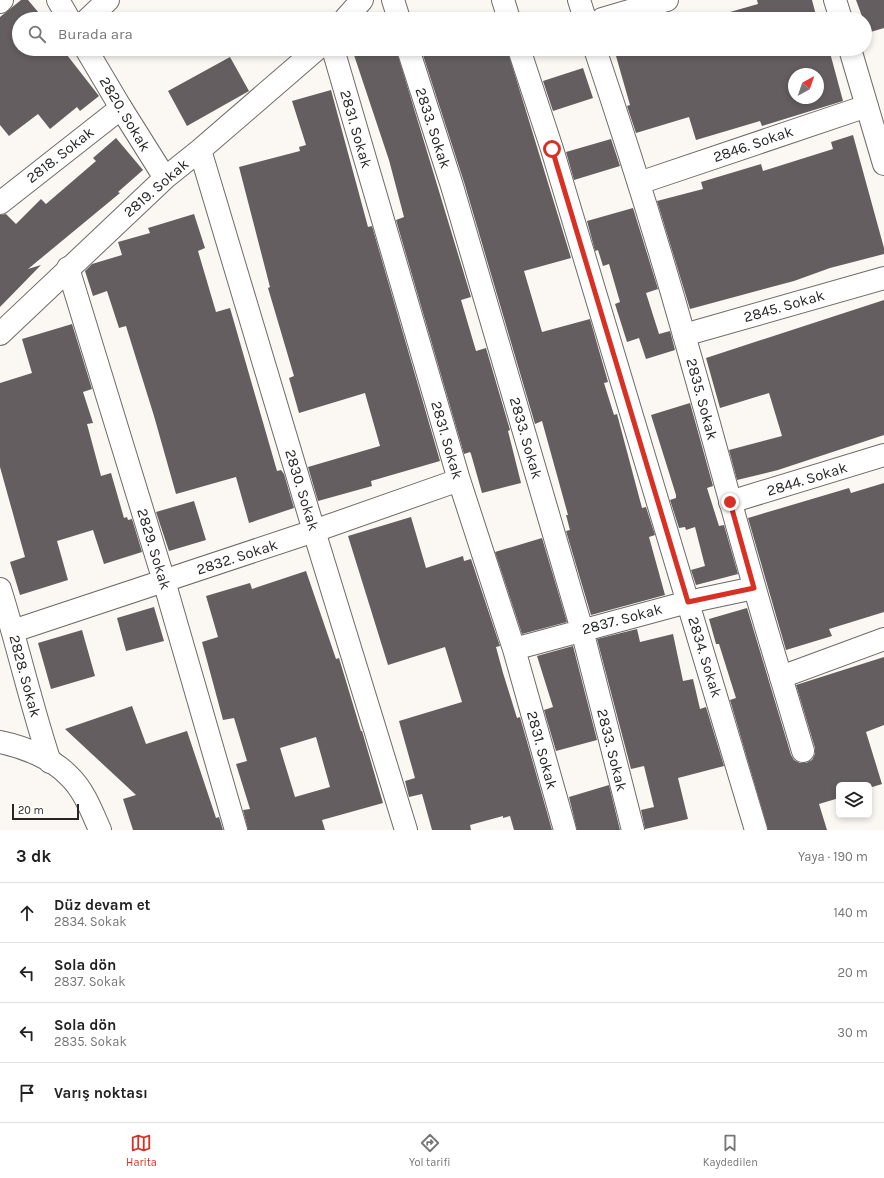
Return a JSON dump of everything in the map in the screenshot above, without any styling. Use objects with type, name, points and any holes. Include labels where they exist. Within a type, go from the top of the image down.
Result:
[{"type":"street","points":[[58,0],[65,12]]},
{"type":"street","points":[[95,12],[108,0]]},
{"type":"street","points":[[351,12],[362,0]]},
{"type":"street","points":[[393,0],[397,12]]},
{"type":"street","points":[[502,0],[506,12]]},
{"type":"street","points":[[588,10],[667,0]]},
{"type":"street","points":[[835,0],[839,12]]},
{"type":"street","name":"2820. Sokak","points":[[90,56],[165,178]]},
{"type":"street","name":"2819. Sokak","points":[[0,334],[68,268],[165,178],[200,150],[309,56]]},
{"type":"street","name":"2831. Sokak","points":[[335,56],[459,480],[514,649],[565,830]]},
{"type":"street","name":"2833. Sokak","points":[[410,56],[454,194],[582,630],[633,830]]},
{"type":"street","name":"2834. Sokak","points":[[521,56],[557,164],[756,830]]},
{"type":"street","name":"2835. Sokak","points":[[597,56],[640,183],[754,588],[803,751]]},
{"type":"street","points":[[852,56],[884,164]]},
{"type":"street","name":"2846. Sokak","points":[[640,183],[867,106]]},
{"type":"street","name":"2818. Sokak","points":[[3,194],[121,108]]},
{"type":"street","name":"2830. Sokak","points":[[200,150],[314,531],[406,830]]},
{"type":"street","name":"2829. Sokak","points":[[68,268],[164,581],[236,830]]},
{"type":"street","name":"2845. Sokak","points":[[684,335],[884,278]]},
{"type":"street","name":"2844. Sokak","points":[[730,502],[884,455]]},
{"type":"street","name":"2832. Sokak","points":[[13,631],[314,531],[459,480]]},
{"type":"street","name":"2837. Sokak","points":[[514,649],[688,602],[754,588]]},
{"type":"street","name":"2828. Sokak","points":[[0,589],[50,762]]},
{"type":"street","points":[[781,677],[884,639]]},
{"type":"street","points":[[0,742],[16,745],[50,762],[70,776],[87,801],[100,830]]},
{"type":"building","points":[[21,0],[28,0],[38,12],[12,12],[12,56],[68,56],[99,96],[80,111],[77,107],[50,129],[38,114],[9,136],[0,125],[0,17]]},
{"type":"building","points":[[757,0],[812,0],[815,12],[730,12],[758,4]]},
{"type":"building","points":[[856,0],[884,0],[884,28],[872,32],[872,12],[860,12]]},
{"type":"building","points":[[354,56],[398,56],[471,297],[461,300],[476,351],[486,348],[510,430],[508,431],[521,483],[482,493],[471,454],[470,452],[464,454],[396,220],[404,217],[389,160]]},
{"type":"building","points":[[423,56],[509,56],[571,258],[524,271],[542,332],[590,319],[608,382],[604,383],[614,415],[617,414],[642,508],[646,507],[655,535],[649,537],[665,595],[591,615],[566,531],[570,530],[566,515],[568,515],[542,421],[535,424],[464,182]]},
{"type":"building","points":[[616,56],[831,56],[843,101],[762,126],[760,121],[696,140],[689,117],[636,133],[627,106],[630,105]]},
{"type":"building","points":[[230,57],[249,91],[187,126],[168,91]]},
{"type":"building","points":[[583,68],[593,98],[553,111],[543,81]]},
{"type":"building","points":[[331,90],[368,227],[372,226],[440,461],[371,481],[372,486],[318,501],[308,467],[380,446],[365,393],[299,413],[289,378],[294,376],[268,288],[270,287],[239,167],[300,151],[299,147],[306,145],[292,101]]},
{"type":"building","points":[[853,135],[884,248],[884,254],[830,268],[794,281],[690,309],[657,201],[703,189],[701,182],[761,164],[763,171],[833,149],[831,142]]},
{"type":"building","points":[[116,138],[143,170],[118,192],[120,193],[28,269],[41,265],[0,307],[0,215],[6,214],[16,224],[41,199],[46,204],[96,161],[93,158]]},
{"type":"building","points":[[611,139],[620,166],[574,180],[566,152]]},
{"type":"building","points":[[633,208],[658,289],[646,293],[659,334],[670,331],[675,350],[646,359],[639,338],[627,342],[615,304],[620,302],[609,264],[603,266],[598,250],[595,251],[587,221]]},
{"type":"building","points":[[194,214],[205,248],[198,251],[216,312],[230,308],[277,471],[281,470],[284,474],[294,508],[249,523],[236,477],[176,494],[126,326],[119,328],[107,291],[93,296],[85,271],[92,264],[122,255],[118,242],[150,233],[148,228]]},
{"type":"building","points":[[884,300],[884,435],[778,470],[737,480],[729,450],[782,436],[769,393],[720,408],[706,358]]},
{"type":"building","points":[[72,324],[92,389],[83,392],[93,423],[87,424],[101,476],[111,473],[124,518],[127,517],[128,520],[132,519],[142,552],[104,564],[93,530],[57,541],[68,580],[20,595],[10,562],[25,557],[0,467],[0,383],[32,373],[22,339]]},
{"type":"building","points":[[690,403],[713,486],[707,488],[719,526],[724,525],[738,574],[696,585],[691,570],[705,566],[695,527],[686,530],[685,527],[679,528],[670,500],[676,498],[676,495],[651,415]]},
{"type":"building","points":[[884,483],[884,612],[829,629],[832,636],[786,650],[748,518],[849,488],[851,493]]},
{"type":"building","points":[[194,501],[206,540],[169,551],[156,512]]},
{"type":"building","points":[[411,517],[426,568],[463,556],[464,561],[471,559],[500,646],[496,647],[503,673],[517,718],[520,717],[552,830],[514,830],[510,816],[503,818],[503,816],[470,825],[471,830],[432,830],[422,794],[409,797],[405,781],[415,778],[399,721],[462,702],[445,647],[388,665],[348,536]]},
{"type":"building","points":[[542,538],[567,622],[522,634],[495,552]]},
{"type":"building","points":[[306,571],[336,659],[339,658],[362,731],[383,803],[322,820],[325,830],[248,830],[243,810],[250,809],[236,764],[247,761],[234,718],[223,720],[202,642],[218,637],[206,596],[250,583],[252,589]],"holes":[[[316,737],[330,787],[295,797],[280,748]]]},
{"type":"building","points":[[154,607],[164,641],[126,651],[117,618]]},
{"type":"building","points":[[747,608],[791,755],[794,760],[800,763],[806,763],[812,760],[815,754],[815,748],[796,685],[884,657],[884,725],[866,732],[882,784],[872,787],[872,782],[836,782],[836,799],[819,804],[827,830],[768,830],[730,700],[736,698],[719,644],[716,644],[709,619]]},
{"type":"building","points":[[637,629],[640,642],[673,634],[683,681],[693,679],[700,709],[706,707],[724,766],[678,778],[688,819],[645,829],[641,810],[654,807],[644,766],[631,769],[597,639]]},
{"type":"building","points":[[82,630],[95,676],[51,689],[38,643]]},
{"type":"building","points":[[573,646],[597,740],[556,751],[544,710],[553,707],[537,656]]},
{"type":"building","points":[[132,706],[146,744],[187,731],[216,818],[219,817],[223,830],[133,830],[123,799],[136,795],[65,729]]},
{"type":"building","points":[[609,785],[620,830],[577,830],[569,797]]},
{"type":"route","points":[[552,149],[688,602],[754,588],[730,502]]}]
